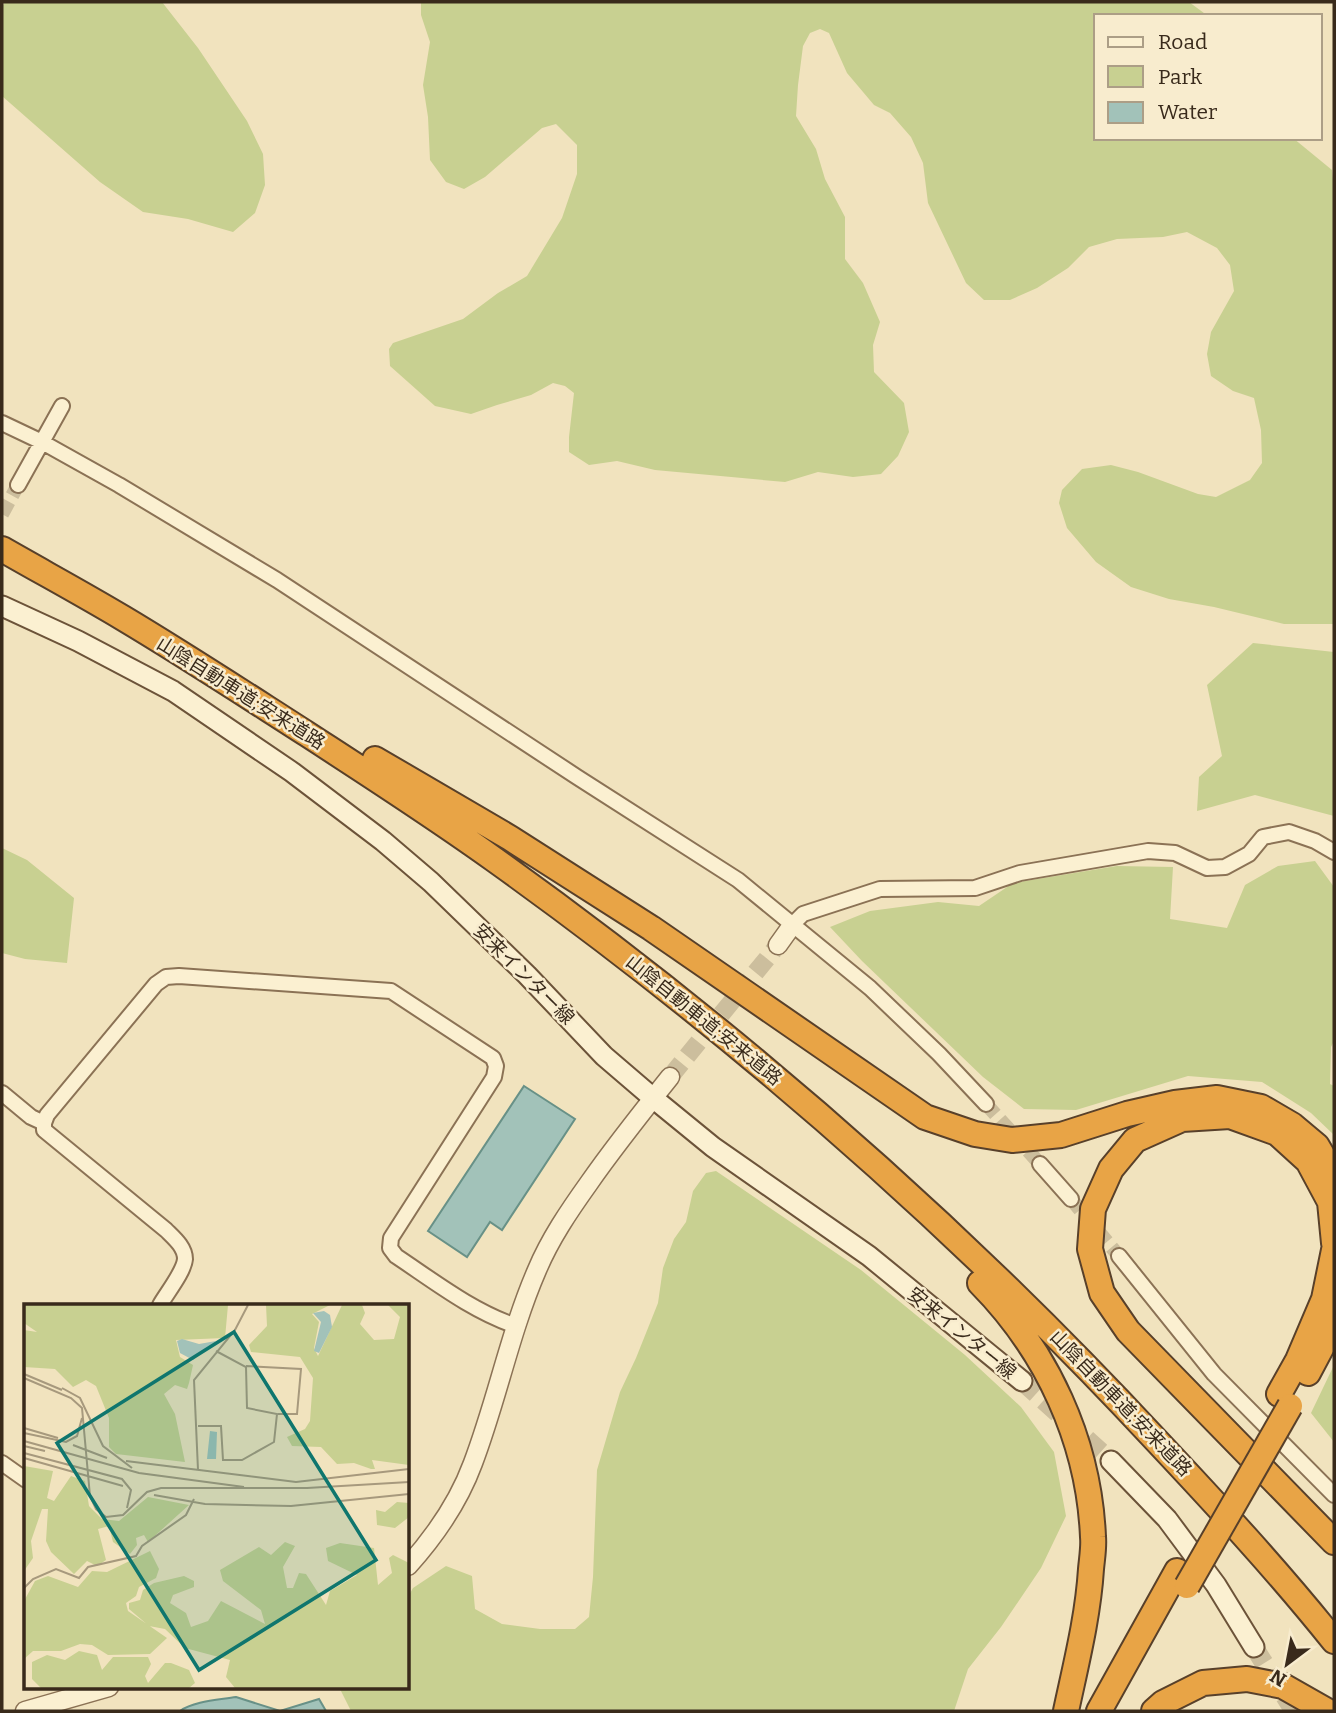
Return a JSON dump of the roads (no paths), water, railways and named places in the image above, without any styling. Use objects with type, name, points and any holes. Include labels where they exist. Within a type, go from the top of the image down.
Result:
[{"type":"highway","name":"山陰自動車道;安来道路","points":[[2,549],[121,617],[374,777],[494,859],[581,923],[728,1038],[866,1155],[949,1230],[1105,1385],[1208,1495],[1334,1641]]},
{"type":"highway","points":[[121,617],[282,705],[510,838],[651,928],[925,1116],[975,1134],[1012,1140],[1061,1135],[1175,1102],[1217,1098],[1261,1107],[1292,1125],[1317,1146],[1334,1175]]},
{"type":"highway","points":[[1334,1243],[1330,1202],[1308,1161],[1277,1133],[1230,1116],[1182,1119],[1135,1140],[1111,1169],[1093,1209],[1090,1249],[1102,1293],[1128,1331],[1334,1542]]},
{"type":"highway","points":[[949,1230],[965,1267],[1003,1306],[1036,1351],[1058,1392],[1075,1435],[1086,1479],[1093,1538],[1089,1601],[1066,1711]]},
{"type":"highway","points":[[1284,1400],[1325,1299],[1334,1250]]},
{"type":"highway","points":[[1115,1711],[1233,1476],[1326,1339],[1334,1317]]},
{"type":"highway","points":[[1099,1711],[1182,1579]]},
{"type":"highway","name":"山陰自動車道;安来道路","points":[[1309,1609],[1334,1633]]},
{"type":"highway","points":[[1154,1711],[1163,1703],[1203,1683],[1247,1679],[1283,1686],[1327,1711]]},
{"type":"main road","name":"安来インター線","points":[[2,606],[78,641],[173,691],[292,772],[383,841],[431,882],[527,975],[604,1056],[653,1098],[713,1147],[869,1256],[1022,1381]]},
{"type":"main road","points":[[1111,1461],[1167,1519],[1216,1585],[1254,1647]]},
{"type":"street","points":[[18,485],[62,406]]},
{"type":"street","points":[[2,423],[119,485],[277,580],[738,880],[870,988],[939,1054],[986,1104]]},
{"type":"street","points":[[778,945],[803,914],[880,889],[975,888],[1020,873],[1148,850],[1175,853],[1207,867],[1225,867],[1249,854],[1263,837],[1289,832],[1315,841],[1334,852]]},
{"type":"street","points":[[161,1304],[185,1259],[176,1239],[44,1130],[44,1123],[47,1115],[156,984],[166,977],[179,976],[391,990],[493,1058],[496,1066],[494,1077],[391,1238],[390,1248],[396,1256],[478,1311],[516,1326]]},
{"type":"street","points":[[410,1564],[449,1512],[473,1464],[516,1326],[538,1268],[560,1224],[670,1077]]},
{"type":"street","points":[[2,1093],[44,1123]]},
{"type":"street","points":[[1040,1164],[1071,1199]]},
{"type":"street","points":[[1119,1256],[1214,1374],[1334,1495]]},
{"type":"street","points":[[2,1463],[24,1479]]},
{"type":"street","points":[[25,1711],[105,1688]]},
{"type":"water","points":[[524,1086],[575,1119],[502,1230],[490,1222],[467,1257],[428,1231]]},
{"type":"water","points":[[236,1697],[280,1711],[180,1711],[199,1703]]},
{"type":"water","points":[[319,1699],[326,1711],[280,1711]]},
{"type":"tunnel","points":[[2,514],[18,485]]},
{"type":"tunnel","points":[[670,1077],[778,945]]},
{"type":"tunnel","points":[[986,1104],[1040,1164]]},
{"type":"tunnel","points":[[1071,1199],[1119,1256]]},
{"type":"tunnel","points":[[1022,1381],[1111,1461]]},
{"type":"tunnel","points":[[1254,1647],[1294,1711]]}]
